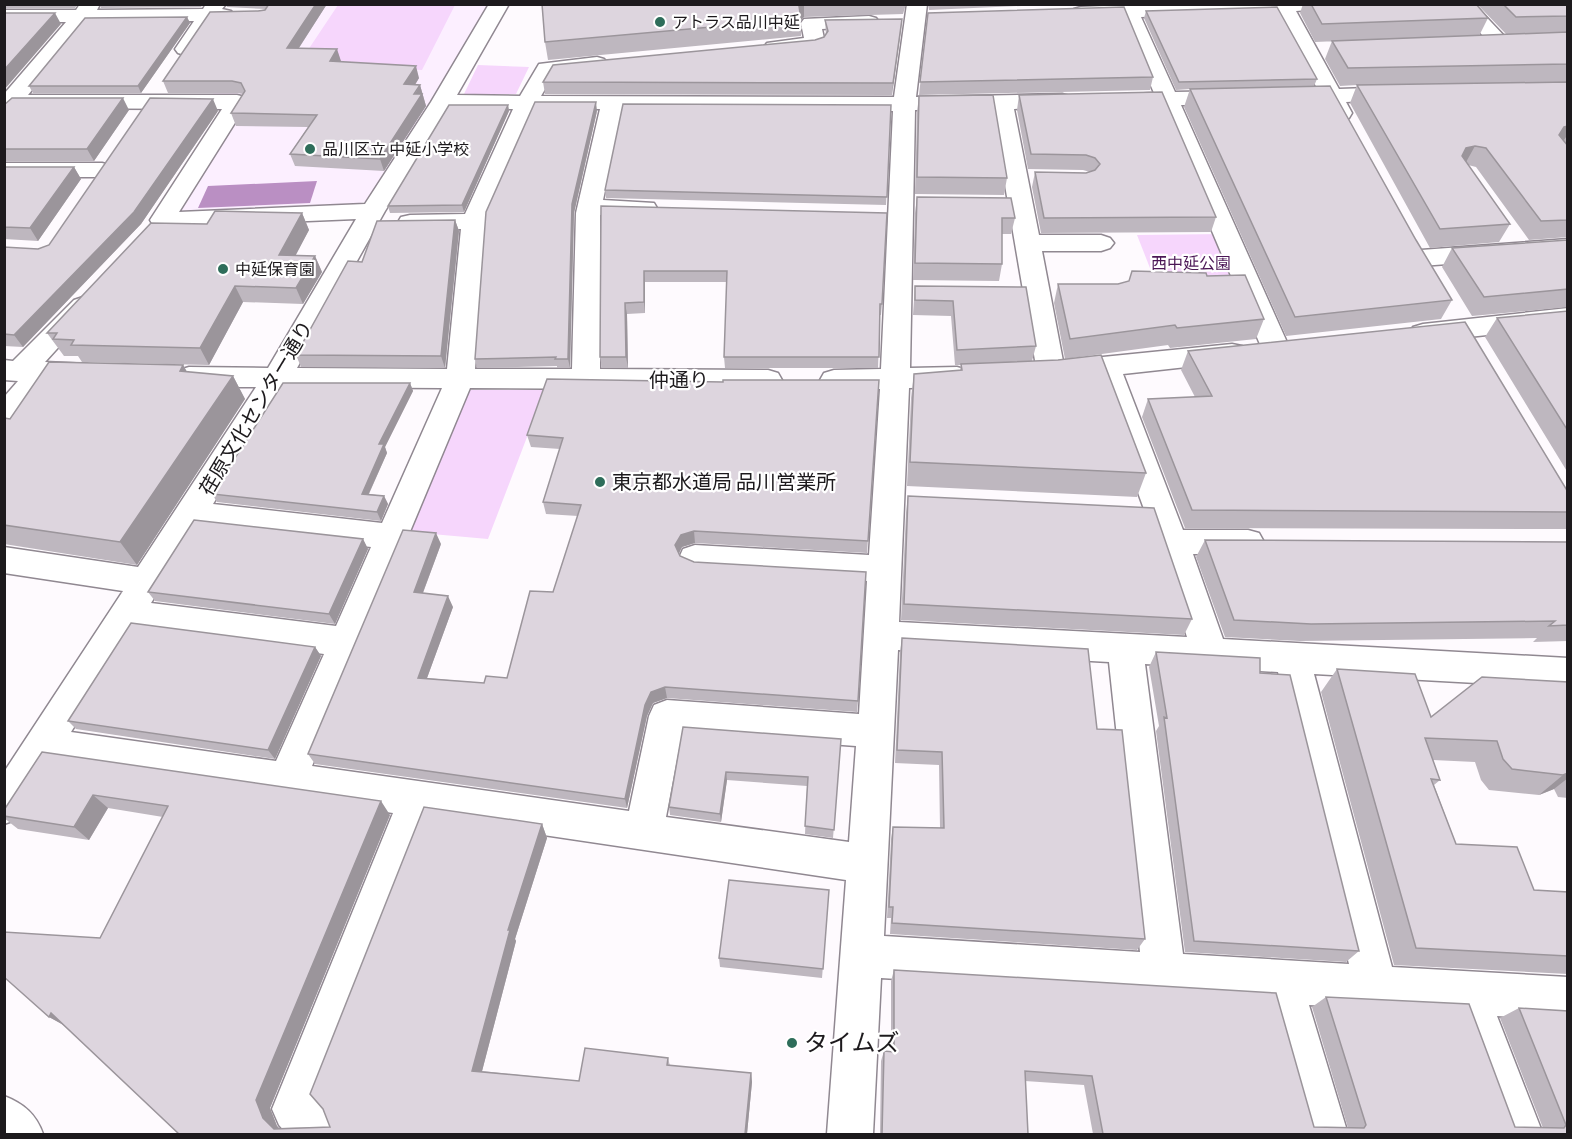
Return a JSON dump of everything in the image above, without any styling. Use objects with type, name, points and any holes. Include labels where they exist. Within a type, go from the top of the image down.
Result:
[{"type":"street","name":"荏原文化センター通り","points":[[4,806],[45,745],[276,379],[369,217],[442,102],[499,4]]},
{"type":"street","points":[[1058,13],[1325,4]]},
{"type":"street","points":[[1463,4],[1501,44]]},
{"type":"street","points":[[1282,5],[1354,136]]},
{"type":"street","points":[[7,104],[87,9]]},
{"type":"street","points":[[4,16],[87,9],[212,10],[241,15]]},
{"type":"street","points":[[1002,102],[1027,178],[1009,205],[1027,243],[1036,293],[1040,373],[1287,347],[1167,99],[1142,9]]},
{"type":"street","points":[[176,63],[212,10]]},
{"type":"street","points":[[756,49],[814,44],[811,23],[922,15],[904,104],[902,209],[909,291],[895,380],[901,499],[885,569],[850,1134]]},
{"type":"street","points":[[1478,45],[1523,43]]},
{"type":"street","points":[[1307,51],[1330,50]]},
{"type":"street","points":[[287,780],[460,379],[474,221],[527,102],[546,68],[616,62]]},
{"type":"street","points":[[136,122],[162,83]]},
{"type":"street","points":[[1273,97],[1414,94]]},
{"type":"street","points":[[442,102],[904,104],[1249,97]]},
{"type":"street","points":[[7,104],[237,102],[155,228],[369,217],[474,221]]},
{"type":"street","points":[[586,379],[589,207],[612,103]]},
{"type":"street","points":[[4,170],[102,170]]},
{"type":"street","points":[[589,207],[670,209]]},
{"type":"street","points":[[1421,258],[1515,241],[1568,247]]},
{"type":"street","points":[[1027,243],[1101,243]]},
{"type":"street","points":[[4,416],[22,372],[102,286]]},
{"type":"street","points":[[1392,336],[1456,319],[1568,317]]},
{"type":"street","points":[[1456,319],[1479,358]]},
{"type":"street","points":[[1106,367],[1172,542],[1210,653]]},
{"type":"street","points":[[22,372],[112,375]]},
{"type":"street","name":"仲通り","points":[[159,376],[276,379],[806,380],[895,380],[984,376]]},
{"type":"street","points":[[1125,510],[1161,512]]},
{"type":"street","points":[[191,514],[392,537]]},
{"type":"street","points":[[1172,542],[1280,542]]},
{"type":"street","points":[[694,558],[885,569]]},
{"type":"street","points":[[4,560],[148,582]]},
{"type":"street","points":[[128,614],[346,642]]},
{"type":"street","points":[[881,635],[1568,673]]},
{"type":"street","points":[[1125,648],[1164,974]]},
{"type":"street","points":[[1292,658],[1376,987]]},
{"type":"street","points":[[644,832],[667,716],[876,731]]},
{"type":"street","points":[[45,745],[867,864]]},
{"type":"street","points":[[318,1134],[295,1109],[418,799]]},
{"type":"street","points":[[862,956],[1568,999]]},
{"type":"street","points":[[1281,982],[1325,1134]]},
{"type":"street","points":[[1467,993],[1520,1134]]},
{"type":"street","points":[[4,1119],[20,1134]]},
{"type":"shaded area","name":"品川区立 中延小学校","points":[[274,5],[488,5],[371,200],[357,204],[186,213],[178,210],[251,98],[211,97]]},
{"type":"shaded area","points":[[317,181],[310,203],[198,208],[208,186]]},
{"type":"green space","points":[[338,5],[455,5],[422,70],[343,66],[346,61],[302,59]]},
{"type":"green space","points":[[478,65],[529,67],[516,94],[464,94]]},
{"type":"green space","name":"西中延公園","points":[[1223,234],[1248,293],[1159,291],[1137,235]]},
{"type":"green space","points":[[461,390],[545,390],[488,539],[398,531]]},
{"type":"building","points":[[269,4],[316,4],[287,48],[337,49],[330,61],[416,66],[404,84],[420,85],[414,94],[422,94],[380,159],[290,154],[317,115],[231,113],[245,91],[241,83],[163,81],[210,12],[258,11],[265,10]]},
{"type":"building","name":"アトラス品川中延","points":[[542,4],[800,4],[801,19],[545,42]]},
{"type":"building","points":[[1311,4],[1476,4],[1488,18],[1322,24]]},
{"type":"building","points":[[1503,4],[1568,4],[1568,16],[1516,17]]},
{"type":"building","points":[[1124,7],[1153,77],[920,82],[928,13]]},
{"type":"building","points":[[1277,7],[1317,79],[1179,82],[1146,11]]},
{"type":"building","points":[[4,13],[55,13],[4,70]]},
{"type":"building","points":[[187,17],[138,86],[29,86],[85,18]]},
{"type":"building","points":[[902,19],[893,83],[543,82],[553,65],[815,40],[824,37],[828,31],[825,20]]},
{"type":"building","points":[[1568,32],[1568,64],[1348,68],[1332,41]]},
{"type":"building","points":[[1568,82],[1568,126],[1564,127],[1559,135],[1568,146],[1568,220],[1541,221],[1486,148],[1475,146],[1466,148],[1462,156],[1510,224],[1440,229],[1357,85]]},
{"type":"building","points":[[1330,86],[1452,300],[1295,317],[1190,89]]},
{"type":"building","points":[[1162,92],[1216,217],[1044,218],[1035,172],[1086,173],[1095,170],[1100,164],[1095,158],[1086,155],[1031,154],[1019,95]]},
{"type":"building","points":[[993,95],[1007,178],[917,177],[919,96]]},
{"type":"building","points":[[12,98],[123,98],[87,149],[4,149],[4,105]]},
{"type":"building","points":[[150,98],[213,99],[134,212],[14,335],[4,334],[4,247],[38,249],[49,245]]},
{"type":"building","points":[[535,102],[596,102],[572,204],[568,359],[555,359],[556,357],[475,359],[486,212]]},
{"type":"building","points":[[623,104],[891,105],[887,197],[605,190]]},
{"type":"building","points":[[449,105],[508,105],[462,205],[388,206]]},
{"type":"building","points":[[4,167],[74,167],[30,228],[4,227]]},
{"type":"building","points":[[917,197],[1011,198],[1015,218],[1002,218],[1002,264],[915,263]]},
{"type":"building","points":[[601,206],[887,213],[882,304],[880,304],[879,357],[724,357],[727,271],[644,271],[644,302],[625,303],[626,357],[600,357]]},
{"type":"building","points":[[215,211],[302,213],[279,255],[315,256],[296,288],[235,286],[200,348],[71,345],[74,340],[53,339],[57,333],[47,333],[151,223],[207,224]]},
{"type":"building","points":[[455,220],[441,356],[296,355],[348,261],[362,262],[377,221]]},
{"type":"building","points":[[1568,240],[1568,289],[1484,297],[1452,248]]},
{"type":"building","points":[[1132,271],[1206,273],[1207,276],[1245,275],[1264,319],[1177,328],[1175,325],[1070,339],[1058,284],[1118,284],[1129,281]]},
{"type":"building","points":[[915,286],[1026,287],[1036,346],[957,350],[953,301],[915,300]]},
{"type":"building","points":[[1568,311],[1568,431],[1497,318]]},
{"type":"building","points":[[1465,322],[1568,492],[1568,512],[1192,510],[1148,399],[1212,396],[1188,351]]},
{"type":"building","points":[[1101,355],[1146,473],[910,462],[914,374],[962,370],[961,364],[1058,360]]},
{"type":"building","points":[[49,362],[183,365],[180,371],[233,376],[120,542],[4,525],[4,418],[10,419]]},
{"type":"building","points":[[547,379],[723,382],[723,380],[879,380],[868,541],[694,531],[681,535],[675,545],[680,556],[694,562],[866,572],[858,701],[665,687],[651,692],[645,705],[625,799],[308,754],[403,530],[436,533],[414,592],[448,596],[418,678],[484,683],[486,676],[507,678],[530,591],[553,592],[581,505],[543,502],[563,438],[527,435]]},
{"type":"building","points":[[283,383],[410,383],[379,444],[384,444],[362,494],[384,496],[377,512],[212,494]]},
{"type":"building","points":[[908,496],[1154,508],[1192,619],[904,604]]},
{"type":"building","points":[[194,520],[363,539],[329,614],[148,592]]},
{"type":"building","points":[[1205,540],[1568,542],[1568,625],[1549,626],[1555,621],[1311,624],[1234,620]]},
{"type":"building","points":[[131,623],[315,647],[268,750],[68,721]]},
{"type":"building","points":[[902,638],[1088,649],[1097,729],[1122,730],[1145,939],[892,923],[893,907],[889,907],[893,827],[944,828],[942,752],[897,750]]},
{"type":"building","points":[[1156,652],[1260,658],[1260,673],[1290,675],[1359,951],[1194,941],[1164,717],[1167,718]]},
{"type":"building","points":[[1337,669],[1415,674],[1431,717],[1482,677],[1568,682],[1568,773],[1563,775],[1512,769],[1503,759],[1497,741],[1425,738],[1440,780],[1431,779],[1456,844],[1517,847],[1534,890],[1568,892],[1568,956],[1416,948]]},
{"type":"building","points":[[683,727],[841,739],[834,830],[805,826],[808,777],[726,772],[720,814],[669,807]]},
{"type":"building","points":[[42,752],[381,801],[256,1100],[263,1118],[274,1129],[330,1127],[323,1109],[310,1094],[424,807],[542,824],[508,930],[510,930],[472,1071],[579,1081],[585,1048],[668,1058],[667,1065],[751,1073],[745,1134],[179,1134],[51,1013],[49,1017],[4,977],[4,932],[100,938],[168,806],[93,795],[74,827],[4,816],[4,810]]},
{"type":"building","points":[[729,880],[829,890],[823,969],[719,958]]},
{"type":"building","points":[[894,970],[1276,993],[1314,1127],[1364,1128],[1366,1125],[1326,997],[1469,1004],[1515,1127],[1564,1128],[1566,1125],[1519,1008],[1568,1011],[1568,1134],[1103,1134],[1092,1076],[1025,1071],[1028,1134],[882,1134],[884,1051],[894,1052]]},
{"type":"place","name":"アトラス品川中延","points":[[660,22]]},
{"type":"place","name":"品川区立 中延小学校","points":[[310,149]]},
{"type":"place","name":"中延保育園","points":[[223,269]]},
{"type":"place","name":"東京都水道局 品川営業所","points":[[600,482]]},
{"type":"place","name":"タイムズ","points":[[792,1043]]}]
